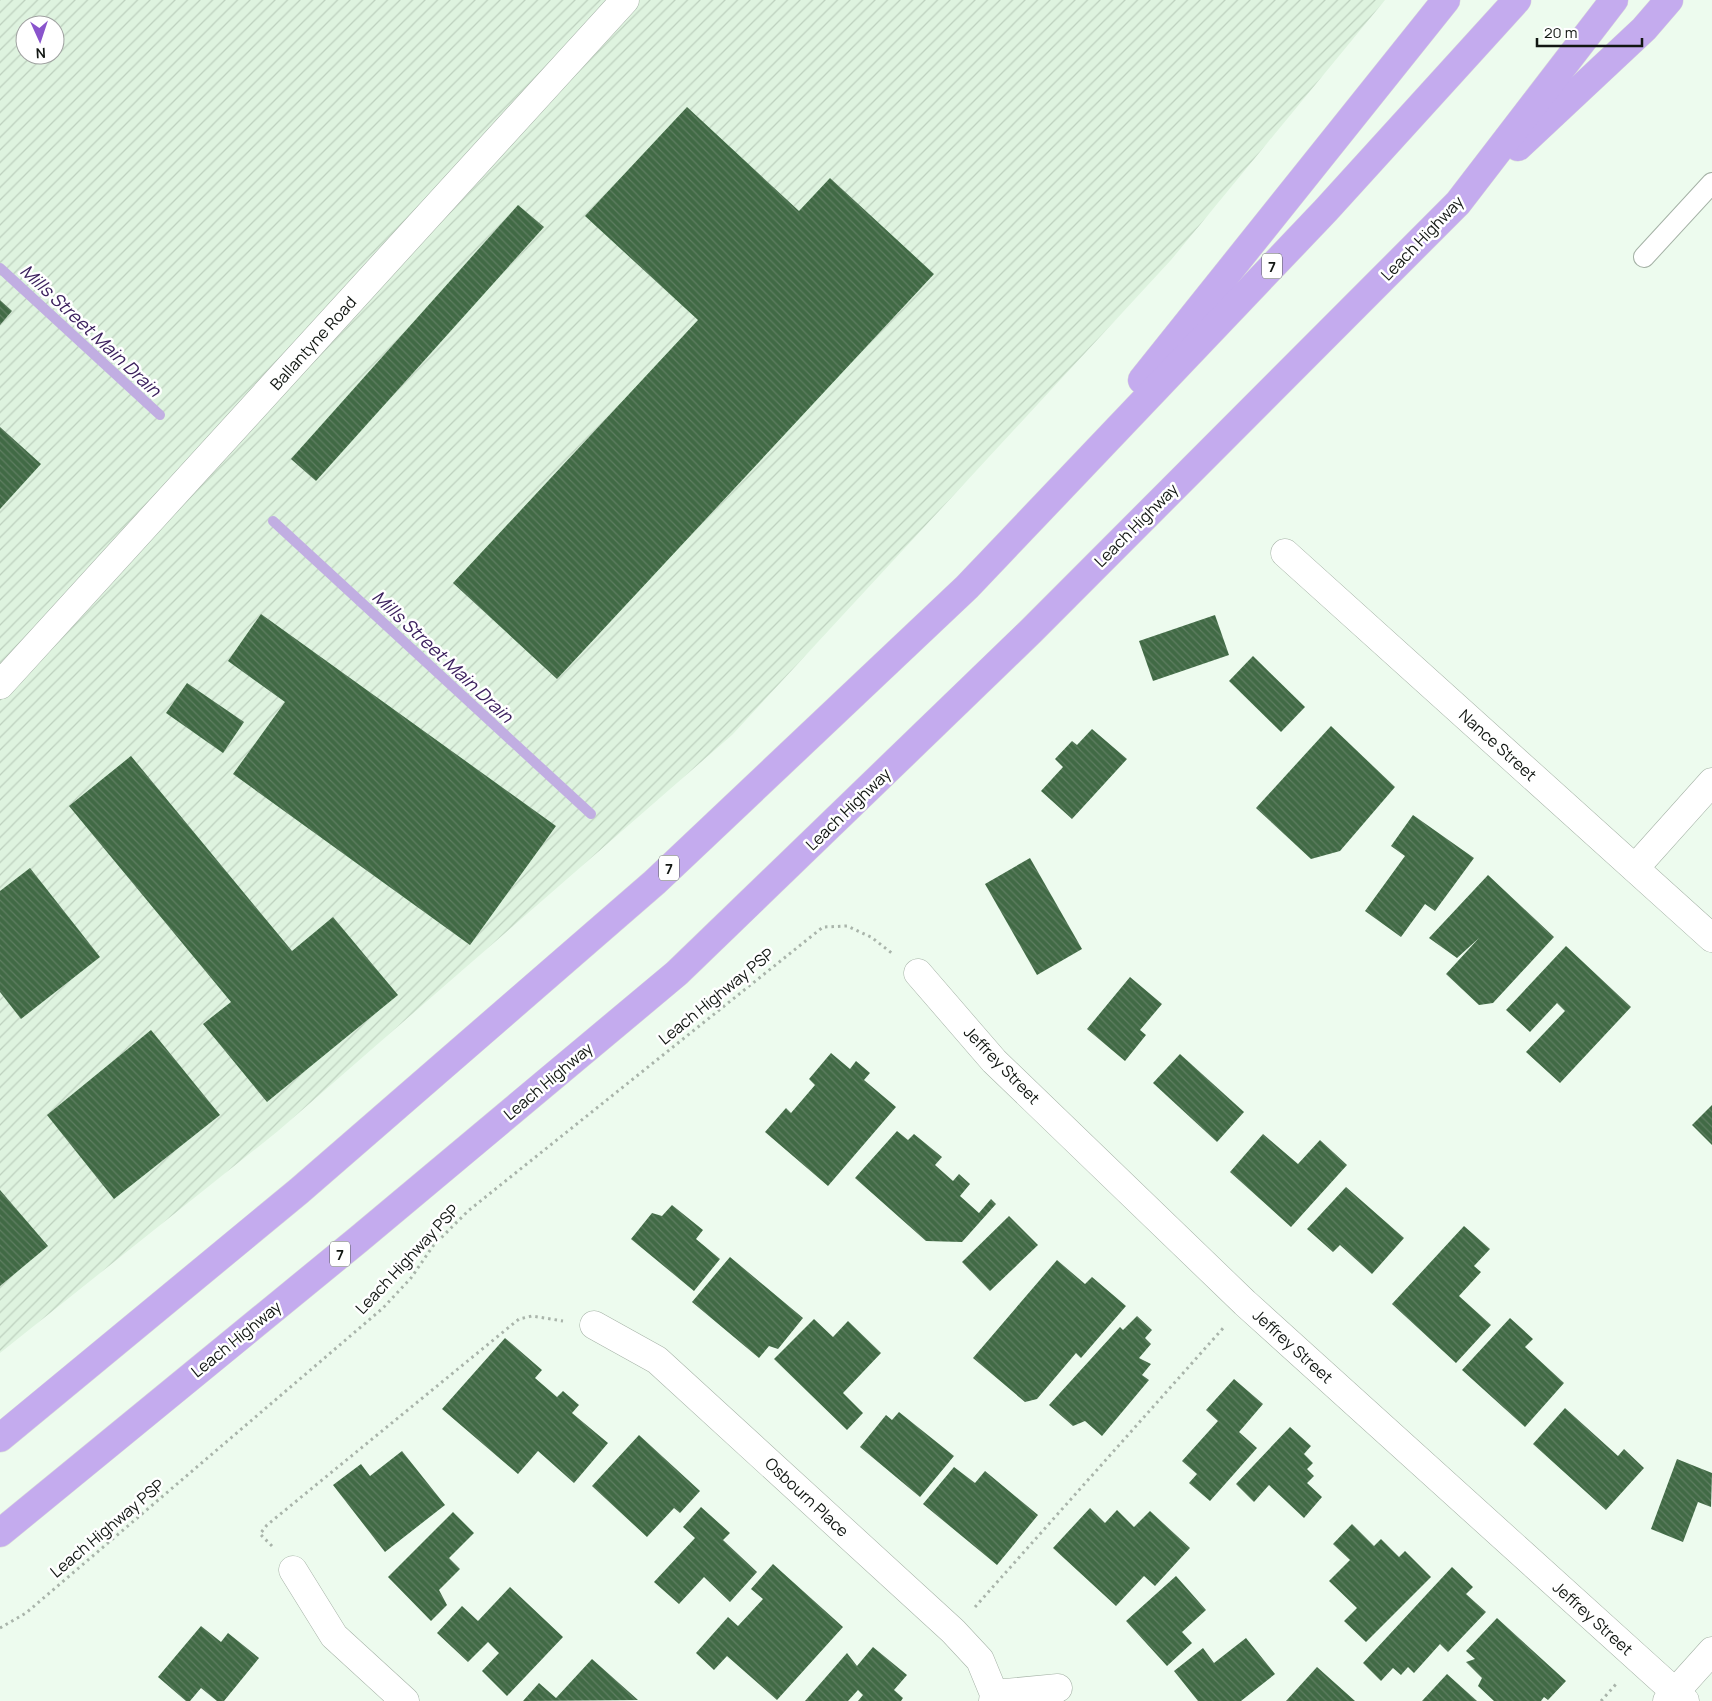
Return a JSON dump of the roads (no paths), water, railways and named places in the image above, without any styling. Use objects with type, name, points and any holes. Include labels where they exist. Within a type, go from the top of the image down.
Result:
[{"type":"highway","points":[[1023,528],[1446,0]]},
{"type":"highway","name":"7","points":[[0,1438],[299,1191],[655,882],[966,587],[1326,210],[1517,0]]},
{"type":"highway","name":"Leach Highway","points":[[0,1533],[359,1239],[678,973],[1031,631],[1458,203],[1614,0]]},
{"type":"highway","points":[[1458,203],[1644,29],[1669,0]]},
{"type":"street","name":"Ballantyne Road","points":[[0,685],[625,0]]},
{"type":"street","name":"Nance Street","points":[[1285,553],[1712,938]]},
{"type":"street","points":[[1635,868],[1712,782]]},
{"type":"street","name":"Jeffrey Street","points":[[918,973],[994,1061],[1245,1303],[1675,1698]]},
{"type":"street","name":"Osbourn Place","points":[[594,1326],[657,1360],[953,1631],[980,1660],[994,1698]]},
{"type":"street","points":[[293,1570],[334,1636],[405,1701]]},
{"type":"street","points":[[1675,1698],[1712,1651]]},
{"type":"street","points":[[994,1698],[1058,1688]]},
{"type":"lane","points":[[1644,257],[1712,183]]},
{"type":"waterway","name":"Mills Street Main Drain","points":[[0,268],[160,415]]},
{"type":"waterway","name":"Mills Street Main Drain","points":[[273,521],[591,814]]}]
